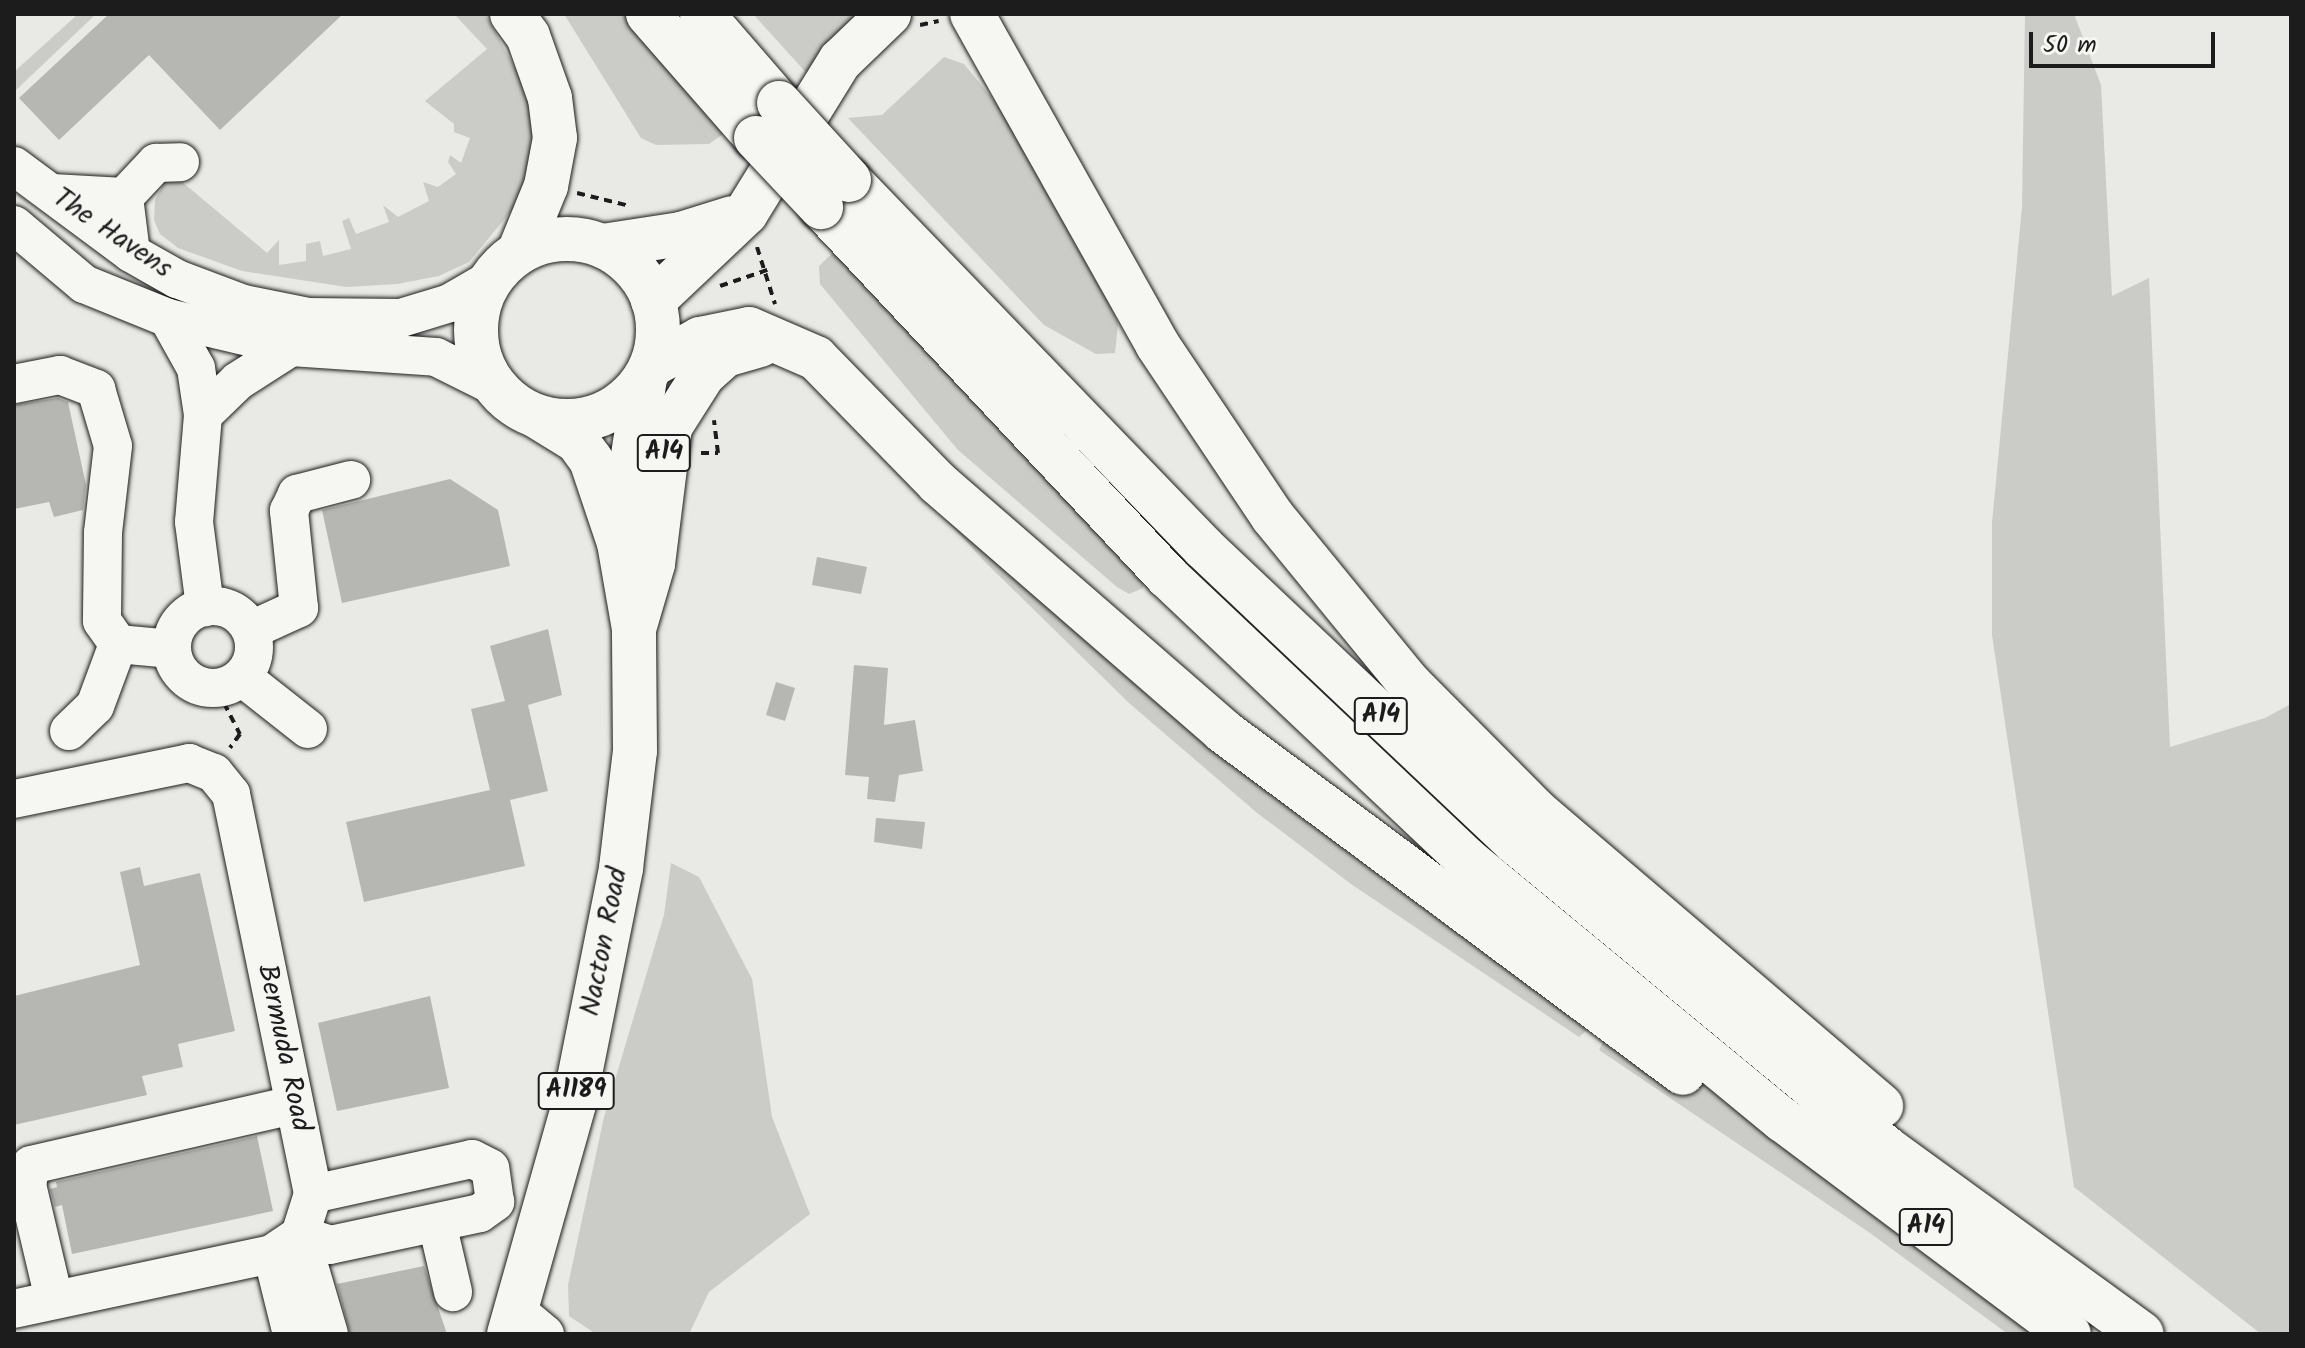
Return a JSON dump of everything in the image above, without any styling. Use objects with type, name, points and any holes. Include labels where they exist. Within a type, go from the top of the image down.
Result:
[{"type":"main road","points":[[512,14],[528,36],[550,98],[555,138],[546,186],[505,265],[481,299],[475,331],[482,364],[494,386],[512,404],[538,417],[567,422],[597,417],[624,402],[648,372],[658,325],[653,301],[637,272],[603,246]]},
{"type":"main road","name":"A14","points":[[648,14],[767,120],[1167,576],[1466,859],[1783,1120],[2069,1334]]},
{"type":"main road","name":"A14","points":[[702,14],[767,120]]},
{"type":"main road","points":[[653,301],[746,213],[840,61],[855,14]]},
{"type":"main road","points":[[840,61],[889,14]]},
{"type":"main road","name":"A14","points":[[972,14],[1157,344],[1273,517],[1408,682],[1536,811],[1903,1125],[1959,1199]]},
{"type":"main road","name":"A14","points":[[835,194],[1515,842],[1684,985],[1890,1151],[2142,1334]]},
{"type":"main road","points":[[505,265],[567,239],[603,246],[708,227],[746,213]]},
{"type":"main road","name":"A14","points":[[648,372],[723,331],[749,329],[816,358],[938,483],[1223,731],[1685,1074],[1783,1120]]},
{"type":"main road","name":"A14","points":[[634,629],[653,564],[664,454],[684,399],[725,355],[784,342]]},
{"type":"main road","name":"Nacton Road","points":[[619,543],[648,372]]},
{"type":"main road","name":"Nacton Road","points":[[523,1326],[574,1104],[621,868],[635,751],[634,629],[619,543],[591,460],[577,441],[538,417]]},
{"type":"street","points":[[52,193],[124,197],[156,163],[180,162]]},
{"type":"street","name":"The Havens","points":[[14,166],[131,253],[177,279],[230,299],[308,317],[401,318],[450,303],[505,265]]},
{"type":"street","points":[[124,197],[131,253]]},
{"type":"street","name":"The Havens","points":[[16,230],[84,284],[168,318],[291,347],[436,357],[494,386]]},
{"type":"street","points":[[168,318],[196,368],[203,415],[194,522],[205,607]]},
{"type":"street","points":[[203,415],[238,381],[291,347]]},
{"type":"street","points":[[14,384],[60,375],[96,389],[113,446],[103,533],[102,621],[118,644],[172,649]]},
{"type":"street","points":[[251,630],[299,608],[301,588],[289,511],[297,494],[351,480]]},
{"type":"street","points":[[172,649],[184,618],[205,607],[232,610],[251,630],[254,655],[229,683]]},
{"type":"street","points":[[69,731],[95,706],[118,644]]},
{"type":"street","points":[[172,649],[191,683],[229,683],[308,729]]},
{"type":"street","points":[[14,799],[189,763],[214,773]]},
{"type":"street","name":"Bermuda Road","points":[[214,773],[231,794],[313,1194],[286,1245]]},
{"type":"street","points":[[54,1299],[27,1185],[31,1165],[294,1105]]},
{"type":"street","points":[[14,1309],[286,1245],[330,1245],[437,1223],[492,1207],[494,1178],[484,1162],[472,1159],[313,1194]]},
{"type":"street","points":[[437,1223],[453,1292]]},
{"type":"street","points":[[286,1245],[292,1334]]},
{"type":"street","points":[[286,1245],[329,1334]]},
{"type":"path","points":[[546,186],[645,209]]},
{"type":"path","points":[[214,773],[240,734],[229,683]]},
{"type":"shaded area","points":[[78,14],[96,14],[14,92],[14,72]]},
{"type":"shaded area","points":[[454,14],[485,14],[520,77],[546,87],[521,199],[469,262],[439,276],[397,284],[346,287],[242,271],[178,248],[160,234],[154,220],[155,200],[166,179],[175,176],[267,253],[279,240],[279,265],[306,261],[306,244],[320,241],[323,256],[351,249],[342,221],[349,218],[356,234],[389,222],[383,205],[398,217],[429,201],[423,182],[438,187],[456,174],[448,162],[450,155],[461,163],[470,138],[454,132],[454,124],[425,101],[487,49]]},
{"type":"shaded area","points":[[564,14],[633,14],[726,132],[709,144],[656,145],[641,138]]},
{"type":"shaded area","points":[[753,14],[855,14],[851,38],[822,90]]},
{"type":"shaded area","points":[[2025,14],[2074,14],[2101,85],[2112,296],[2149,278],[2170,747],[2265,718],[2291,704],[2291,1334],[2261,1334],[2074,1187],[1992,635],[1992,523],[2022,207]]},
{"type":"shaded area","points":[[944,57],[964,64],[1001,109],[1102,284],[1118,324],[1115,353],[1096,354],[1044,325],[848,118],[882,115]]},
{"type":"shaded area","points":[[842,244],[1147,566],[1143,588],[1129,594],[1117,587],[958,450],[820,284],[819,266]]},
{"type":"shaded area","points":[[890,459],[1666,1056],[2055,1334],[2008,1334],[1870,1233],[1599,1050],[1603,1042],[1598,1037],[1599,1020],[1579,1037],[1351,884],[1256,812],[1129,703],[986,563]]},
{"type":"shaded area","points":[[671,863],[699,877],[752,979],[772,1117],[810,1214],[709,1292],[689,1334],[596,1334],[569,1316],[568,1285],[604,1117],[664,915]]},
{"type":"building","points":[[109,14],[343,14],[220,130],[149,55],[59,140],[19,98]]},
{"type":"building","points":[[58,398],[68,402],[86,485],[83,510],[54,517],[49,502],[14,509],[14,405]]},
{"type":"building","points":[[450,479],[498,510],[510,566],[342,603],[322,510]]},
{"type":"building","points":[[817,557],[867,567],[861,594],[812,585]]},
{"type":"building","points":[[548,629],[562,695],[528,705],[548,791],[510,800],[525,866],[364,902],[346,822],[490,790],[471,709],[505,701],[490,646]]},
{"type":"building","points":[[854,665],[888,668],[884,725],[915,720],[923,771],[899,775],[895,802],[867,799],[869,777],[845,775]]},
{"type":"building","points":[[776,682],[795,688],[785,721],[766,715]]},
{"type":"building","points":[[876,818],[925,822],[922,849],[874,842]]},
{"type":"building","points":[[140,867],[144,886],[200,873],[235,1031],[178,1044],[183,1067],[142,1076],[147,1095],[14,1125],[14,996],[140,965],[120,872]]},
{"type":"building","points":[[430,996],[449,1088],[337,1111],[318,1023]]},
{"type":"building","points":[[257,1136],[273,1211],[72,1254],[62,1205],[55,1207],[50,1189],[57,1187],[56,1182]]},
{"type":"building","points":[[424,1266],[447,1334],[350,1334],[337,1284]]}]
